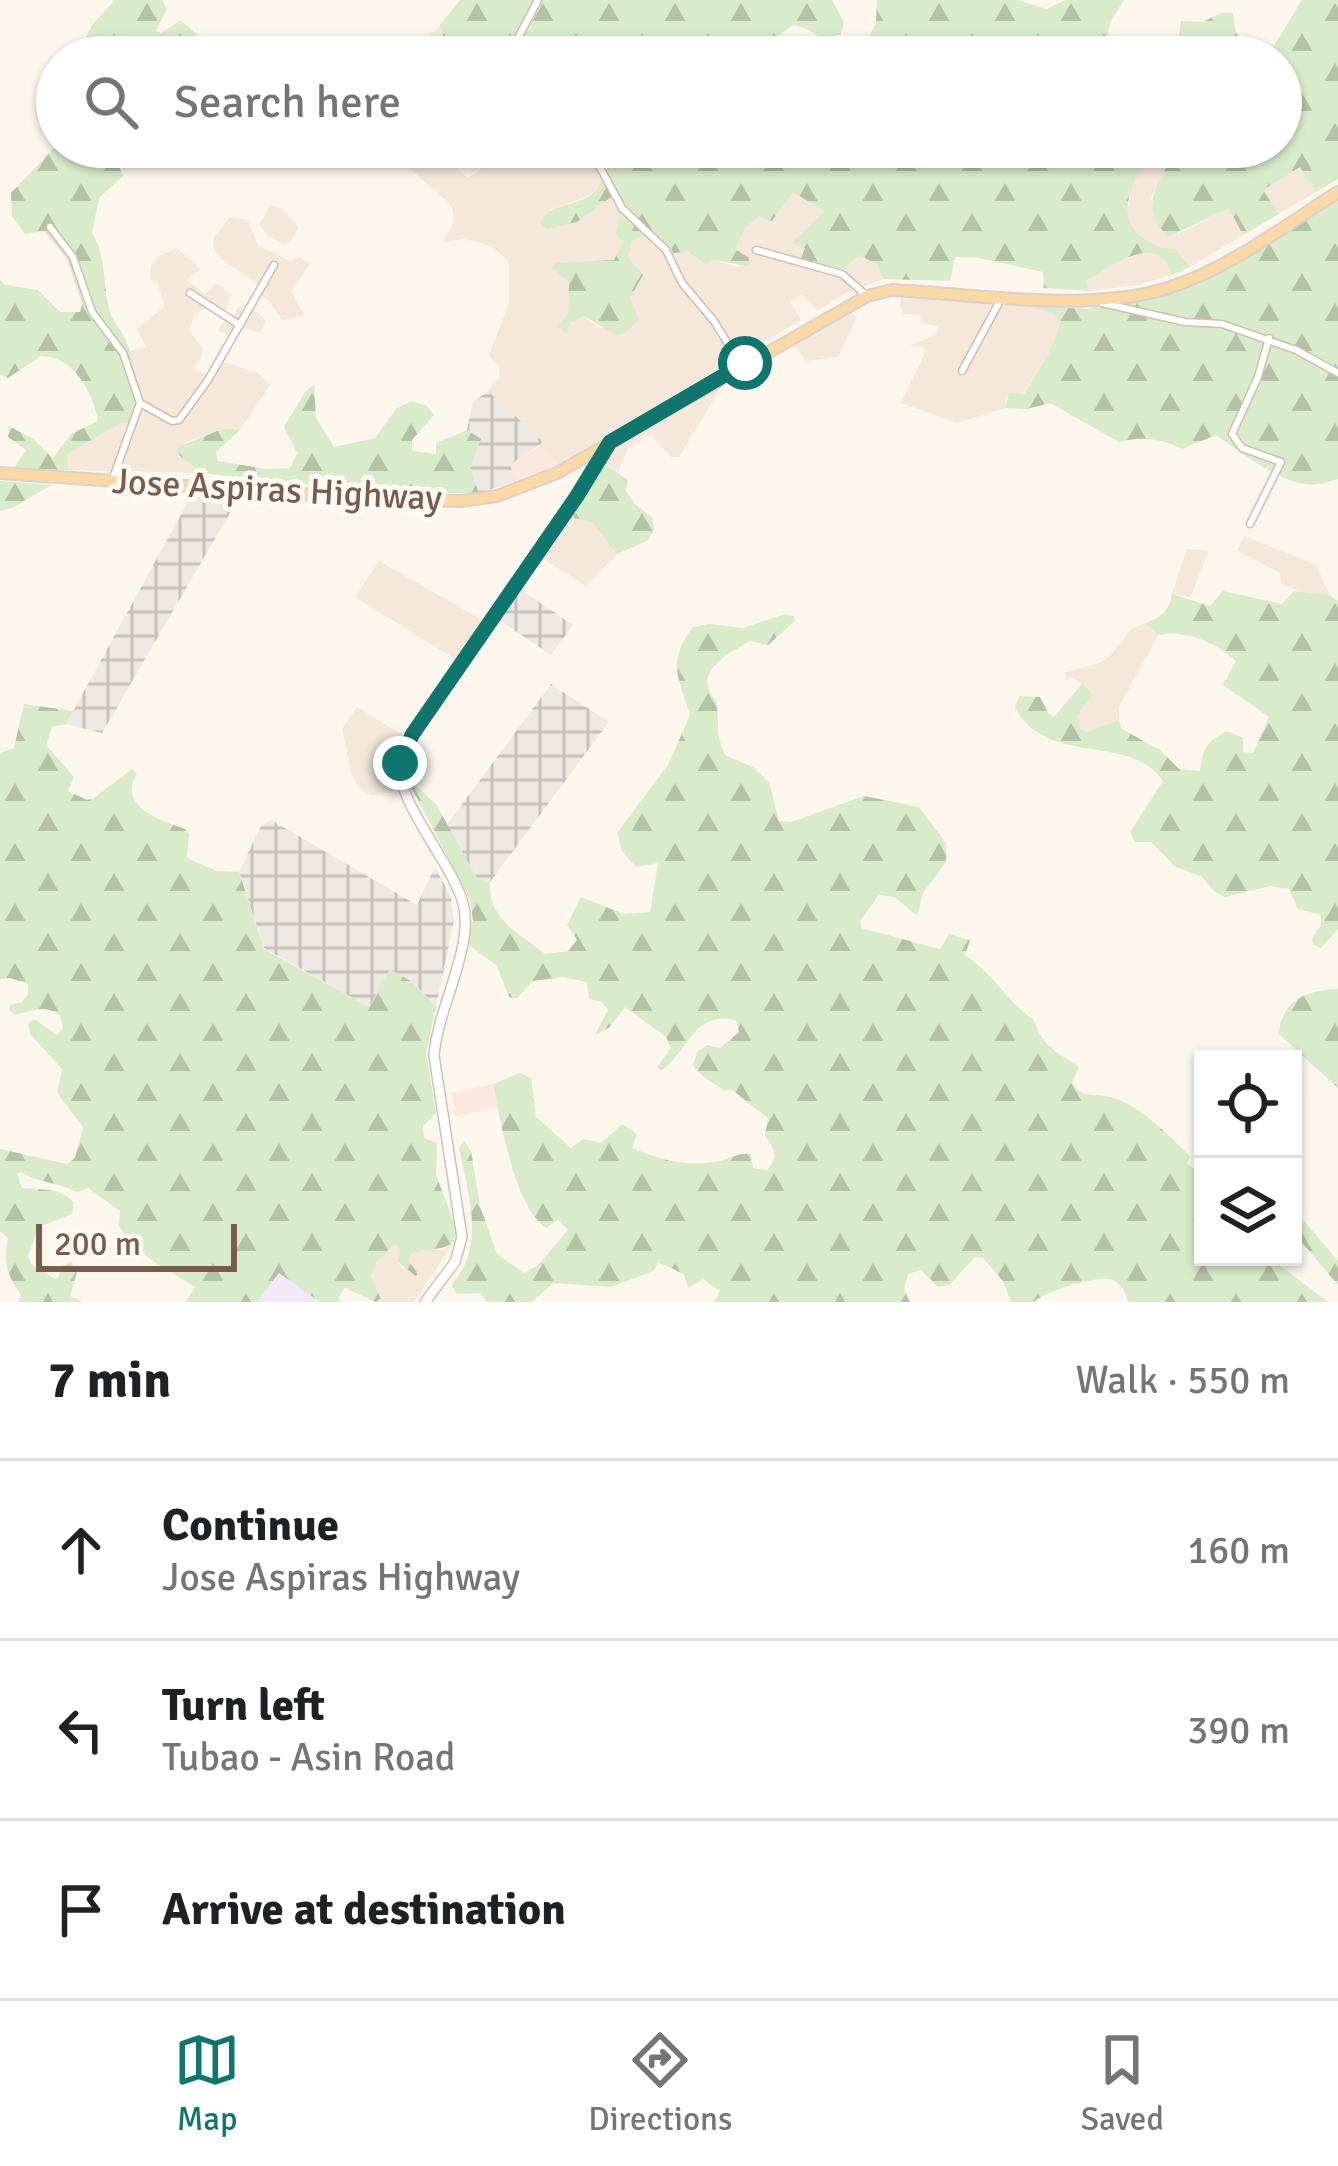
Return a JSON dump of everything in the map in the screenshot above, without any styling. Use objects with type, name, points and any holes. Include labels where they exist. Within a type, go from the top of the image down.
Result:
[{"type":"main road","name":"Jose Aspiras Highway","points":[[0,473],[373,500],[461,501],[531,485],[867,296],[892,290],[1094,301],[1152,293],[1190,279],[1268,237],[1338,192]]},
{"type":"main road","points":[[425,1302],[455,1262],[462,1237],[434,1056],[436,1030],[465,931],[465,910],[442,854],[406,795],[400,759],[610,442]]},
{"type":"street","points":[[519,36],[538,0]]},
{"type":"street","points":[[600,168],[622,208],[666,250],[682,283],[714,321],[741,365]]},
{"type":"street","points":[[50,227],[73,257],[96,319],[123,353],[140,403],[113,480]]},
{"type":"street","points":[[756,250],[842,274],[867,296]]},
{"type":"street","points":[[140,403],[171,421],[178,420],[208,380],[274,265]]},
{"type":"street","points":[[190,293],[238,324]]},
{"type":"street","points":[[962,371],[1003,296]]},
{"type":"street","points":[[1094,301],[1185,322],[1222,324],[1269,338],[1338,373]]},
{"type":"street","points":[[1250,524],[1281,462],[1241,448],[1232,434],[1258,377],[1269,338]]},
{"type":"shaded area","points":[[457,168],[468,178],[481,168],[606,168],[589,196],[549,210],[577,222],[617,193],[623,242],[614,261],[556,263],[553,269],[569,281],[568,313],[563,318],[567,333],[571,323],[584,316],[599,328],[639,320],[630,305],[643,275],[628,257],[633,240],[653,233],[671,248],[739,267],[735,250],[745,228],[759,217],[773,221],[792,191],[824,211],[792,244],[859,255],[878,265],[883,279],[817,311],[801,294],[790,302],[801,320],[559,464],[539,446],[542,441],[488,391],[499,378],[499,367],[489,355],[509,304],[509,262],[479,242],[443,242],[454,223],[453,211],[412,171]]},
{"type":"shaded area","points":[[1141,168],[1166,168],[1150,199],[1178,234],[1230,207],[1243,235],[1190,267],[1175,249],[1159,250],[1132,232],[1127,213],[1133,179]]},
{"type":"shaded area","points":[[1302,168],[1316,192],[1279,214],[1263,190]]},
{"type":"shaded area","points":[[271,206],[281,208],[299,228],[286,245],[269,237],[259,224]]},
{"type":"shaded area","points":[[230,217],[248,220],[258,245],[290,261],[299,257],[310,264],[291,291],[305,316],[282,320],[257,292],[260,285],[221,259],[213,247],[214,237]]},
{"type":"shaded area","points":[[177,248],[200,269],[187,280],[205,295],[215,283],[231,294],[222,316],[204,308],[194,317],[189,331],[203,348],[192,369],[208,375],[216,360],[258,373],[270,385],[240,430],[223,428],[185,443],[178,454],[200,473],[68,470],[66,454],[121,423],[140,393],[128,351],[146,347],[137,329],[165,306],[157,283],[150,279],[151,266],[159,256]]},
{"type":"shaded area","points":[[1145,252],[1159,252],[1169,261],[1172,275],[1089,291],[1087,280]]},
{"type":"shaded area","points":[[901,296],[1031,306],[1054,314],[1060,322],[1050,351],[1023,394],[1007,396],[1005,408],[957,423],[901,403],[926,351],[909,346],[938,334],[937,326],[921,324],[920,315],[904,314],[900,308]]},
{"type":"shaded area","points":[[248,303],[266,321],[259,333],[243,328],[233,338],[218,330],[222,323],[232,321],[237,308]]},
{"type":"shaded area","points":[[847,310],[857,317],[838,357],[806,361],[792,341]]},
{"type":"shaded area","points":[[724,382],[679,457],[671,457],[650,434],[628,449],[618,472],[606,465],[615,445]]},
{"type":"shaded area","points":[[488,391],[543,442],[510,465],[515,481],[479,493],[470,468],[481,439],[467,430],[473,402]]},
{"type":"shaded area","points":[[539,446],[559,464],[515,481],[509,465]]},
{"type":"shaded area","points":[[183,490],[241,494],[102,733],[66,724],[189,500]]},
{"type":"shaded area","points":[[568,516],[593,523],[617,554],[586,586],[542,558]]},
{"type":"shaded area","points":[[1244,536],[1316,565],[1330,595],[1312,596],[1281,584],[1280,573],[1237,550]]},
{"type":"shaded area","points":[[1187,549],[1209,551],[1190,597],[1172,594]]},
{"type":"shaded area","points":[[379,561],[482,620],[455,659],[355,597]]},
{"type":"shaded area","points":[[520,589],[573,625],[551,655],[499,620]]},
{"type":"shaded area","points":[[1145,623],[1158,635],[1119,707],[1119,720],[1087,732],[1081,729],[1077,716],[1092,693],[1074,678],[1066,679],[1066,672],[1099,663],[1131,629]]},
{"type":"shaded area","points":[[551,684],[609,722],[490,882],[477,878],[446,826]]},
{"type":"shaded area","points":[[357,707],[404,736],[389,768],[394,792],[371,795],[361,790],[352,775],[342,729]]},
{"type":"shaded area","points":[[271,820],[417,905],[435,867],[451,897],[454,921],[436,1006],[412,982],[369,1007],[264,948],[239,872],[261,826]]},
{"type":"shaded area","points":[[493,1084],[498,1107],[455,1116],[452,1093]]},
{"type":"shaded area","points":[[454,1242],[414,1302],[376,1302],[381,1297],[371,1278],[377,1262],[394,1244],[400,1250],[398,1262],[403,1269],[411,1254],[423,1248],[443,1250]]},
{"type":"shaded area","points":[[279,1273],[320,1302],[257,1302]]},
{"type":"green space","points":[[115,0],[162,0],[167,9],[156,30],[161,33],[180,21],[197,36],[87,36]]},
{"type":"green space","points":[[460,0],[832,0],[844,22],[837,36],[820,36],[793,25],[778,36],[444,36],[439,26]]},
{"type":"green space","points":[[877,0],[1017,0],[1046,9],[1066,0],[1124,0],[1110,22],[1108,36],[870,36]]},
{"type":"green space","points":[[1302,0],[1338,0],[1338,179],[1316,192],[1301,168],[1302,36],[1280,36]]},
{"type":"green space","points":[[1220,13],[1233,13],[1239,36],[1179,36],[1181,21],[1203,22]]},
{"type":"green space","points":[[36,167],[120,168],[123,176],[99,198],[92,233],[111,315],[132,360],[138,424],[121,423],[67,454],[68,470],[14,468],[26,450],[8,437],[9,426],[33,439],[53,458],[71,434],[98,421],[86,388],[63,362],[41,356],[8,378],[0,375],[0,280],[38,290],[60,312],[80,312],[82,304],[67,259],[44,231],[25,234],[12,216],[11,193]]},
{"type":"green space","points":[[1143,168],[1128,201],[1130,223],[1158,246],[1175,249],[1190,267],[1172,275],[1157,254],[1135,255],[1087,280],[1089,291],[1044,288],[1043,272],[980,258],[955,257],[950,281],[883,279],[878,265],[859,255],[844,269],[801,259],[805,248],[791,244],[824,211],[793,192],[772,221],[759,217],[745,228],[735,249],[749,258],[748,266],[713,260],[706,264],[688,252],[673,253],[653,233],[633,240],[628,257],[643,275],[630,298],[639,320],[616,335],[584,316],[571,323],[567,334],[558,326],[568,313],[569,282],[552,268],[556,263],[614,260],[623,242],[615,232],[620,196],[617,193],[577,222],[547,229],[540,223],[549,212],[591,195],[607,169]]},
{"type":"green space","points":[[1166,168],[1298,168],[1263,190],[1279,214],[1243,235],[1229,208],[1168,237],[1153,211],[1156,187]]},
{"type":"green space","points":[[1338,200],[1338,479],[1319,484],[1293,481],[1216,435],[1182,449],[1151,439],[1119,442],[1050,403],[1005,408],[1009,393],[1024,394],[1050,351],[1060,323],[1054,314],[1031,306],[1087,309],[1183,290]]},
{"type":"green space","points":[[314,384],[316,418],[334,447],[375,438],[396,409],[411,401],[427,406],[434,415],[412,440],[412,451],[436,454],[436,443],[467,430],[481,439],[470,468],[479,493],[390,494],[200,473],[178,454],[178,447],[224,428],[240,430],[216,452],[218,461],[290,468],[297,453],[284,427]]},
{"type":"green space","points":[[606,465],[628,480],[626,491],[653,518],[654,530],[647,541],[617,554],[593,523],[568,516]]},
{"type":"green space","points":[[0,481],[53,485],[0,511]]},
{"type":"green space","points":[[1223,591],[1282,604],[1294,591],[1330,595],[1338,601],[1338,929],[1321,948],[1313,945],[1312,938],[1321,925],[1321,915],[1298,909],[1289,889],[1270,886],[1225,897],[1202,877],[1176,867],[1151,842],[1135,842],[1130,832],[1163,781],[1149,766],[1131,757],[1047,738],[1015,708],[1019,696],[1040,697],[1054,717],[1082,684],[1093,694],[1077,716],[1087,732],[1119,720],[1122,729],[1160,750],[1179,769],[1200,771],[1207,746],[1227,731],[1243,738],[1243,752],[1253,753],[1269,717],[1223,685],[1236,661],[1200,639],[1158,635],[1145,623],[1163,613],[1172,594],[1210,606]]},
{"type":"green space","points":[[785,614],[795,621],[768,645],[750,641],[720,660],[708,681],[717,704],[718,735],[725,755],[753,767],[769,782],[779,821],[791,822],[864,796],[919,807],[946,843],[946,862],[923,893],[917,916],[895,897],[879,895],[860,921],[861,928],[940,949],[949,934],[970,940],[965,955],[1033,1019],[1050,1047],[1079,1067],[1072,1083],[1077,1089],[1135,1108],[1190,1156],[1194,1266],[1281,1266],[1328,1302],[1128,1302],[1120,1285],[1104,1278],[1059,1289],[1034,1302],[1011,1302],[1003,1281],[983,1258],[975,1257],[949,1285],[938,1287],[921,1270],[908,1274],[904,1290],[910,1302],[714,1302],[720,1291],[703,1279],[688,1288],[684,1274],[658,1262],[654,1271],[610,1287],[553,1283],[532,1302],[486,1302],[481,1293],[457,1294],[451,1285],[469,1254],[472,1237],[459,1148],[464,1141],[471,1151],[480,1206],[497,1254],[524,1273],[538,1265],[568,1230],[558,1220],[546,1228],[525,1202],[510,1162],[493,1084],[520,1073],[531,1078],[536,1117],[571,1148],[583,1139],[601,1143],[622,1124],[637,1134],[632,1148],[673,1161],[703,1163],[751,1154],[753,1168],[767,1170],[774,1153],[765,1135],[768,1118],[732,1090],[706,1079],[693,1065],[697,1052],[707,1045],[720,1048],[739,1032],[736,1020],[722,1018],[701,1026],[662,1070],[657,1067],[671,1048],[666,1037],[625,1007],[610,1027],[595,1035],[608,1010],[602,1002],[589,999],[587,982],[563,977],[533,981],[517,998],[509,997],[497,966],[466,943],[473,921],[470,899],[410,785],[436,804],[477,878],[490,882],[499,916],[545,954],[568,951],[577,940],[567,925],[581,897],[624,914],[650,912],[658,863],[636,867],[622,851],[617,833],[668,765],[690,715],[677,670],[685,639],[693,627],[743,628]]},
{"type":"green space","points":[[24,704],[73,711],[66,724],[52,727],[46,745],[74,777],[68,791],[87,800],[94,798],[132,769],[137,774],[132,795],[137,803],[189,834],[187,858],[217,871],[239,872],[264,949],[369,1007],[390,969],[412,982],[436,1006],[426,1054],[436,1113],[423,1126],[424,1138],[437,1143],[436,1175],[457,1230],[449,1245],[411,1254],[408,1261],[418,1272],[416,1276],[398,1262],[400,1250],[394,1244],[377,1262],[371,1277],[381,1298],[376,1302],[345,1288],[338,1298],[341,1302],[320,1302],[279,1273],[257,1302],[186,1302],[195,1287],[135,1246],[119,1226],[120,1211],[88,1188],[77,1192],[21,1172],[17,1174],[22,1188],[57,1192],[74,1203],[72,1214],[39,1227],[28,1255],[31,1264],[55,1279],[62,1266],[71,1262],[77,1272],[70,1296],[83,1302],[18,1302],[21,1295],[6,1262],[8,1238],[0,1231],[0,1149],[67,1164],[75,1158],[83,1127],[57,1093],[62,1069],[30,1034],[28,1024],[34,1019],[57,1035],[63,1029],[61,1017],[44,1009],[15,1015],[10,1005],[28,995],[28,984],[0,979],[0,753],[14,748]]},
{"type":"green space","points":[[1338,989],[1338,1088],[1302,1050],[1279,1034],[1290,1005],[1316,992]]},
{"type":"green space","points":[[1302,1219],[1338,1261],[1338,1285],[1302,1243]]},
{"type":"route","points":[[400,763],[412,735],[610,442],[745,363]]}]
